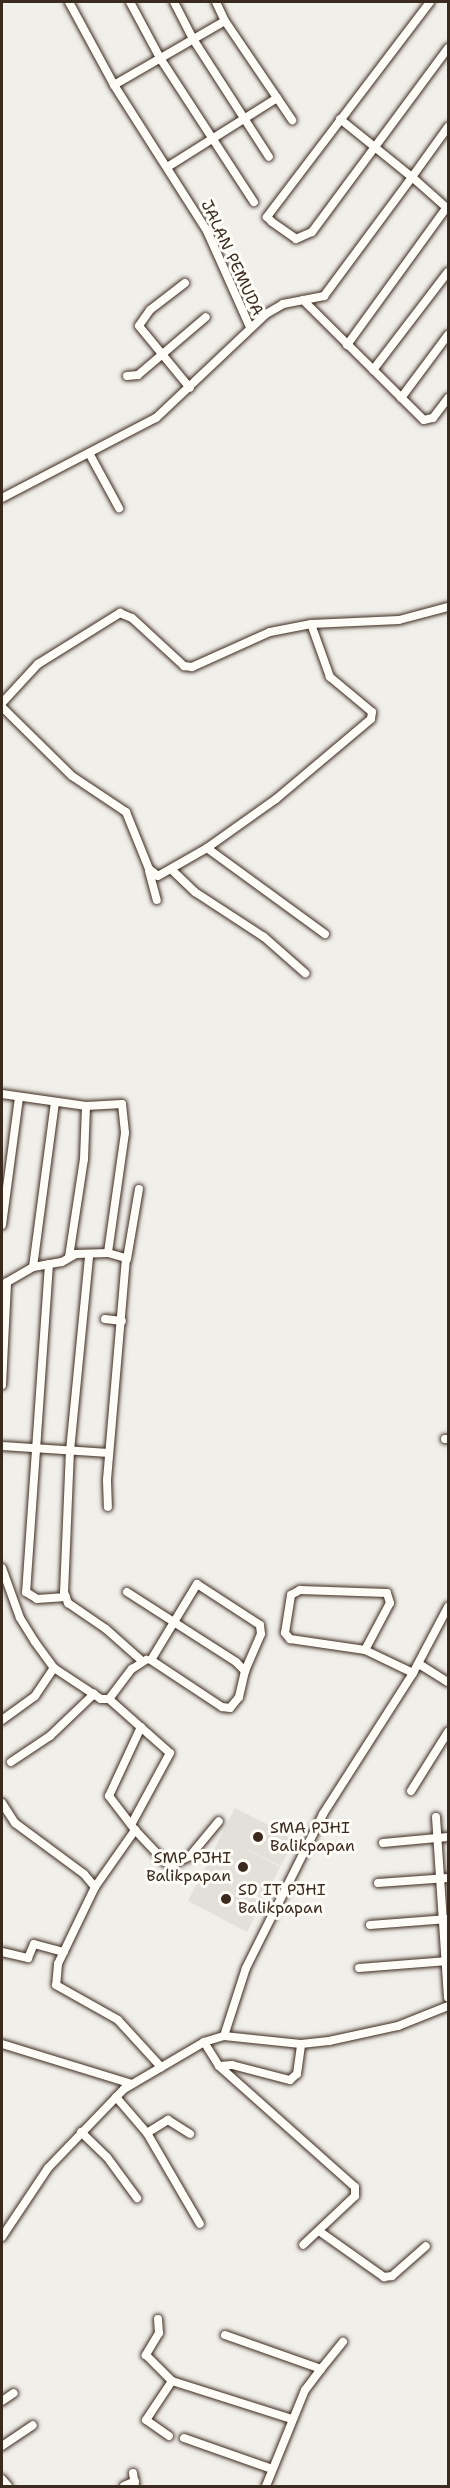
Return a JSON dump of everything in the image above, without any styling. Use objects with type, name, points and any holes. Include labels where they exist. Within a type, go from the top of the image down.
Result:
[{"type":"street","name":"JALAN PEMUDA","points":[[2,498],[156,418],[190,388],[250,327],[207,231],[169,166],[114,85],[69,2]]},
{"type":"street","points":[[130,2],[160,58],[254,202]]},
{"type":"street","points":[[174,2],[193,39],[269,157]]},
{"type":"street","points":[[216,2],[225,21],[292,120]]},
{"type":"street","points":[[430,2],[267,217],[289,237],[302,239],[329,209],[448,48]]},
{"type":"street","points":[[114,85],[225,21]]},
{"type":"street","points":[[169,166],[277,98]]},
{"type":"street","points":[[340,119],[447,205],[347,345]]},
{"type":"street","points":[[250,327],[283,304],[324,296],[448,127]]},
{"type":"street","points":[[374,370],[448,272]]},
{"type":"street","points":[[185,283],[150,310],[139,326],[190,388]]},
{"type":"street","points":[[303,300],[401,398],[429,420],[448,398]]},
{"type":"street","points":[[126,376],[138,375],[206,317]]},
{"type":"street","points":[[401,398],[422,373],[448,335]]},
{"type":"street","points":[[89,453],[119,508]]},
{"type":"street","points":[[157,900],[149,869],[126,812],[72,776],[2,705],[38,664],[120,614],[132,618],[184,666],[192,667],[270,632],[311,624],[399,620],[448,607]]},
{"type":"street","points":[[149,869],[158,876],[207,848],[276,799],[371,719],[372,712],[330,677],[311,624]]},
{"type":"street","points":[[207,848],[325,934]]},
{"type":"street","points":[[172,870],[195,892],[264,937],[305,973]]},
{"type":"street","points":[[2,1094],[86,1106],[122,1104],[126,1115],[118,1204],[108,1253]]},
{"type":"street","points":[[2,1226],[19,1097]]},
{"type":"street","points":[[33,1267],[55,1102]]},
{"type":"street","points":[[69,1257],[84,1159],[86,1106]]},
{"type":"street","points":[[108,1507],[109,1453],[127,1260],[139,1189]]},
{"type":"street","points":[[2,1385],[4,1283],[33,1267],[76,1254],[89,1257],[108,1253],[123,1255],[127,1260]]},
{"type":"street","points":[[89,1257],[70,1450],[64,1556],[66,1597],[68,1603],[106,1629],[142,1661]]},
{"type":"street","points":[[49,1264],[34,1448],[26,1592],[37,1599],[66,1597]]},
{"type":"street","points":[[105,1318],[122,1321]]},
{"type":"street","points":[[2,1446],[109,1453]]},
{"type":"street","points":[[2,1568],[20,1618],[54,1668],[94,1694],[109,1699],[170,1756],[134,1827],[94,1887],[64,1952],[54,1980],[56,1985],[118,2020],[161,2067]]},
{"type":"street","points":[[109,1699],[142,1661],[151,1659],[226,1709],[238,1697],[245,1671],[261,1634],[260,1625],[197,1584],[151,1659]]},
{"type":"street","points":[[365,1650],[390,1603],[387,1593],[300,1590],[291,1595],[287,1637],[297,1642],[365,1650],[413,1673]]},
{"type":"street","points":[[127,1592],[215,1647],[245,1671]]},
{"type":"street","points":[[224,2036],[246,1968],[318,1824],[413,1673],[448,1607]]},
{"type":"street","points":[[418,1664],[448,1683]]},
{"type":"street","points":[[2,1720],[35,1696],[54,1668]]},
{"type":"street","points":[[11,1762],[45,1740],[94,1694]]},
{"type":"street","points":[[141,1727],[109,1796],[134,1827],[165,1863],[173,1864],[190,1856],[219,1821]]},
{"type":"street","points":[[411,1791],[448,1732]]},
{"type":"street","points":[[2,1803],[15,1823],[84,1874],[94,1887]]},
{"type":"street","points":[[436,1817],[439,1879],[445,1920],[448,1998]]},
{"type":"street","points":[[383,1843],[448,1837]]},
{"type":"street","points":[[378,1883],[448,1878]]},
{"type":"street","points":[[370,1925],[445,1920]]},
{"type":"street","points":[[2,1952],[28,1958],[34,1944],[64,1952]]},
{"type":"street","points":[[360,1968],[447,1961]]},
{"type":"street","points":[[2,2237],[48,2168],[116,2097],[132,2084],[204,2042],[224,2036],[301,2043],[398,2026],[448,2006]]},
{"type":"street","points":[[204,2042],[219,2066],[355,2187],[355,2196],[303,2245]]},
{"type":"street","points":[[219,2066],[232,2065],[290,2080],[297,2074],[301,2043]]},
{"type":"street","points":[[3,2047],[132,2084]]},
{"type":"street","points":[[116,2097],[147,2133],[200,2224]]},
{"type":"street","points":[[147,2133],[168,2120],[190,2134]]},
{"type":"street","points":[[81,2132],[115,2166],[137,2198]]},
{"type":"street","points":[[319,2231],[384,2277],[392,2276],[426,2246]]},
{"type":"street","points":[[158,2319],[159,2333],[146,2355],[172,2381],[292,2419]]},
{"type":"street","points":[[225,2335],[321,2369]]},
{"type":"street","points":[[266,2487],[305,2390],[343,2343]]},
{"type":"street","points":[[169,2436],[146,2420],[172,2381]]},
{"type":"street","points":[[2,2401],[14,2393]]},
{"type":"street","points":[[2,2446],[33,2425]]},
{"type":"street","points":[[184,2438],[272,2469]]},
{"type":"street","points":[[2,2479],[8,2487]]},
{"type":"street","points":[[124,2487],[135,2480]]},
{"type":"shaded area","points":[[235,1808],[295,1838],[281,1866],[240,1846],[280,1867],[247,1932],[188,1901]]},
{"type":"place","name":"SMA PJHI Balikpapan","points":[[258,1837]]},
{"type":"place","name":"SMP PJHI Balikpapan","points":[[243,1867]]},
{"type":"place","name":"SD IT PJHI Balikpapan","points":[[226,1899]]}]
